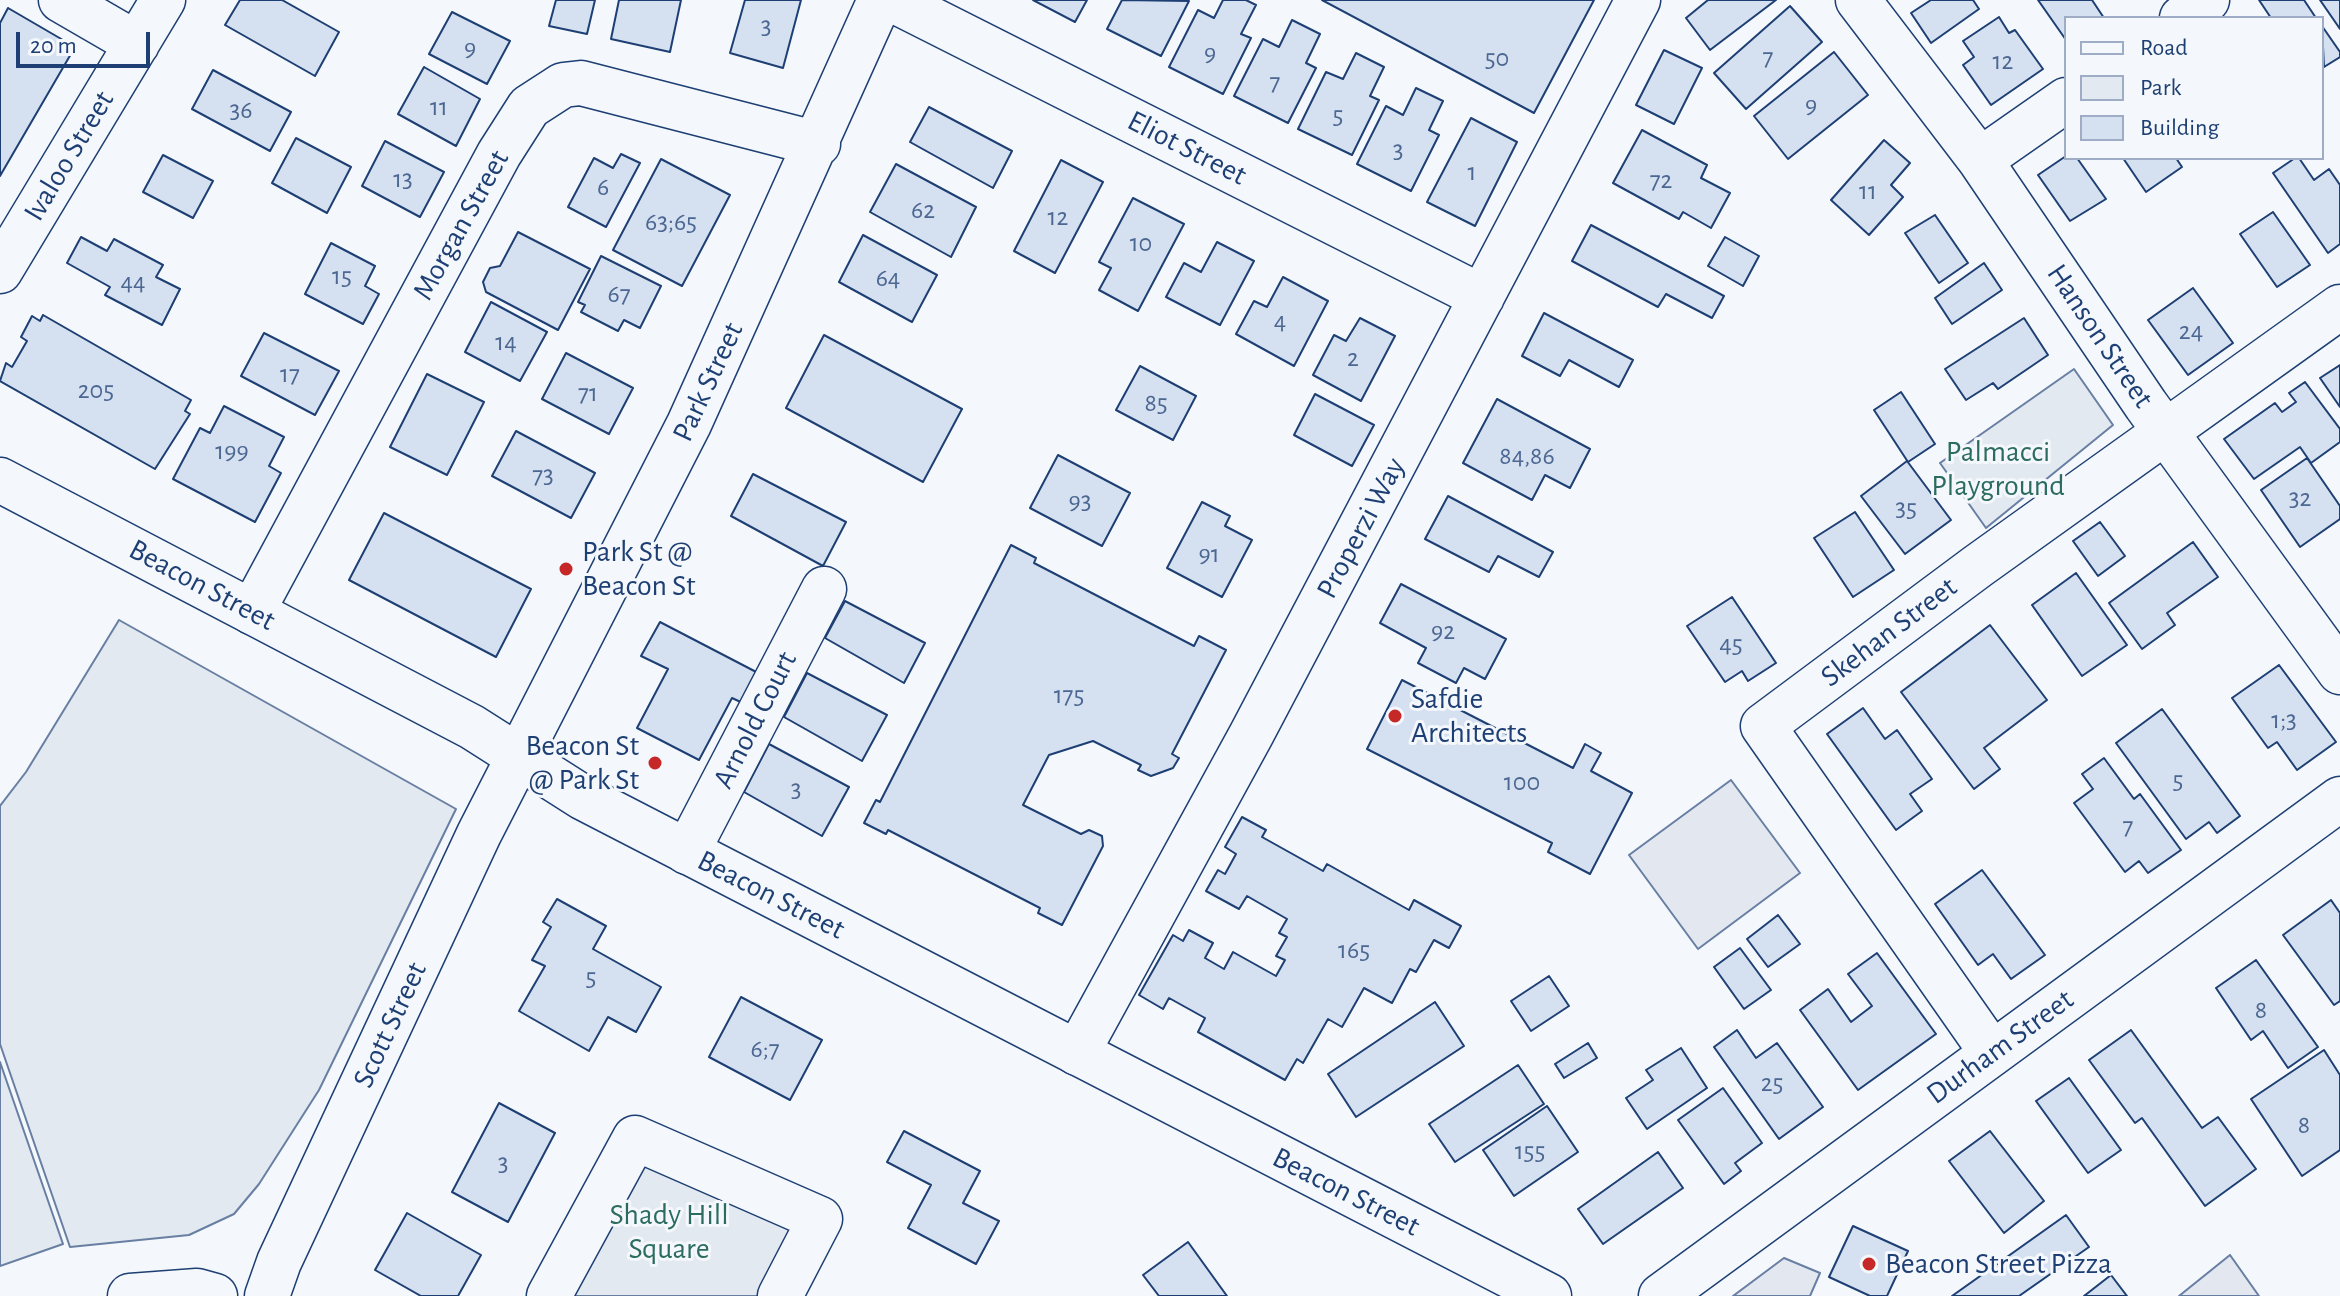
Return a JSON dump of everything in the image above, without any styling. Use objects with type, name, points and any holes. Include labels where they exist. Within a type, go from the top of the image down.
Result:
[{"type":"street","points":[[61,0],[137,44]]},
{"type":"street","name":"Ivaloo Street","points":[[0,271],[163,0]]},
{"type":"street","name":"Park Street","points":[[520,757],[689,424],[818,144],[880,0]]},
{"type":"street","name":"Eliot Street","points":[[893,0],[1482,297]]},
{"type":"street","name":"Properzi Way","points":[[1077,1053],[1266,708],[1638,0]]},
{"type":"street","name":"Hanson Street","points":[[1858,0],[1980,160],[2165,430],[2340,672]]},
{"type":"street","points":[[2185,16],[2207,0]]},
{"type":"street","name":"Morgan Street","points":[[252,612],[499,154],[529,107],[563,85],[581,83],[818,144]]},
{"type":"street","points":[[1980,160],[2064,101]]},
{"type":"street","name":"Skehan Street","points":[[1992,1053],[1763,726],[2165,430],[2340,307]]},
{"type":"street","name":"Beacon Street","points":[[0,480],[472,727],[582,797],[1549,1296]]},
{"type":"street","name":"Arnold Court","points":[[687,852],[824,589]]},
{"type":"street","name":"Scott Street","points":[[267,1296],[279,1262],[479,834],[520,757]]},
{"type":"street","name":"Durham Street","points":[[1661,1296],[2340,799]]},
{"type":"street","points":[[549,1296],[635,1138],[820,1219],[780,1296]]},
{"type":"street","points":[[130,1296],[197,1291],[215,1296]]},
{"type":"green space","name":"Palmacci Playground","points":[[2074,369],[2113,425],[1986,528],[1940,463]]},
{"type":"green space","points":[[119,620],[456,809],[319,1090],[259,1184],[234,1214],[189,1235],[70,1247],[0,1044],[0,806],[26,772]]},
{"type":"green space","points":[[0,1062],[63,1244],[0,1266]]},
{"type":"green space","name":"Shady Hill Square","points":[[640,1144],[805,1228],[770,1296],[562,1296]]},
{"type":"shaded area","points":[[1731,780],[1800,873],[1698,949],[1629,855]]},
{"type":"shaded area","points":[[2230,1255],[2259,1296],[2179,1296]]},
{"type":"shaded area","points":[[1784,1258],[1820,1273],[1810,1296],[1733,1296]]},
{"type":"building","points":[[240,0],[282,0],[339,32],[315,76],[225,25]]},
{"type":"building","points":[[556,0],[595,0],[587,34],[549,26]]},
{"type":"building","points":[[619,0],[681,0],[670,52],[611,39]]},
{"type":"building","points":[[745,0],[801,0],[783,68],[730,53]]},
{"type":"building","points":[[1033,0],[1087,0],[1075,22]]},
{"type":"building","points":[[1122,0],[1189,1],[1161,56],[1107,29]]},
{"type":"building","points":[[1223,0],[1246,0],[1256,5],[1241,34],[1251,38],[1223,94],[1169,67],[1198,10],[1214,18]]},
{"type":"building","points":[[1322,0],[1594,0],[1534,113]]},
{"type":"building","points":[[1708,0],[1776,0],[1710,50],[1686,18]]},
{"type":"building","points":[[1931,0],[1973,0],[1979,9],[1931,43],[1911,13]]},
{"type":"building","points":[[2038,0],[2092,0],[2103,16],[2064,16],[2064,37]]},
{"type":"building","points":[[2259,0],[2304,0],[2315,16],[2270,16]]},
{"type":"building","points":[[2320,0],[2340,0],[2340,29]]},
{"type":"building","points":[[1790,6],[1822,42],[1746,109],[1714,73]]},
{"type":"building","points":[[8,8],[75,47],[0,176],[0,23]]},
{"type":"building","points":[[452,12],[510,41],[487,84],[429,54]]},
{"type":"building","points":[[1999,17],[2009,33],[2015,30],[2043,69],[1991,105],[1963,65],[1974,57],[1963,41]]},
{"type":"building","points":[[1292,20],[1320,34],[1306,63],[1316,68],[1288,123],[1234,96],[1263,39],[1279,47]]},
{"type":"building","points":[[2324,29],[2340,52],[2340,57],[2324,67]]},
{"type":"building","points":[[1664,50],[1702,68],[1674,124],[1636,105]]},
{"type":"building","points":[[1834,52],[1868,95],[1788,159],[1754,116]]},
{"type":"building","points":[[1356,53],[1384,67],[1370,96],[1379,100],[1352,155],[1298,129],[1326,72],[1343,79]]},
{"type":"building","points":[[424,67],[480,99],[456,146],[398,114]]},
{"type":"building","points":[[213,70],[291,112],[270,151],[192,109]]},
{"type":"building","points":[[1416,88],[1443,101],[1429,130],[1439,135],[1411,191],[1357,164],[1386,106],[1403,115]]},
{"type":"building","points":[[929,107],[1012,151],[993,188],[910,142]]},
{"type":"building","points":[[1471,118],[1517,142],[1475,226],[1427,202]]},
{"type":"building","points":[[1642,130],[1707,165],[1701,178],[1730,193],[1711,228],[1683,212],[1679,219],[1613,183]]},
{"type":"building","points":[[296,138],[351,167],[327,213],[272,183]]},
{"type":"building","points":[[1884,140],[1910,163],[1891,185],[1903,197],[1869,235],[1831,200]]},
{"type":"building","points":[[385,141],[444,172],[420,217],[362,186]]},
{"type":"building","points":[[621,154],[640,163],[606,227],[568,207],[594,158],[613,168]]},
{"type":"building","points":[[163,155],[213,181],[193,218],[143,192]]},
{"type":"building","points":[[2064,157],[2064,160],[2078,160],[2106,199],[2070,221],[2038,175]]},
{"type":"building","points":[[661,159],[730,195],[682,286],[613,250]]},
{"type":"building","points":[[1061,160],[1103,182],[1055,273],[1014,251]]},
{"type":"building","points":[[2124,160],[2177,160],[2182,167],[2146,192]]},
{"type":"building","points":[[2292,160],[2300,160],[2314,180],[2329,169],[2340,185],[2340,244],[2328,253],[2273,173]]},
{"type":"building","points":[[896,164],[976,207],[951,257],[870,212]]},
{"type":"building","points":[[1133,198],[1184,224],[1138,311],[1099,290],[1111,268],[1099,262]]},
{"type":"building","points":[[2273,212],[2310,265],[2277,287],[2240,234]]},
{"type":"building","points":[[1935,215],[1968,263],[1939,283],[1905,233]]},
{"type":"building","points":[[1591,225],[1724,296],[1712,318],[1666,294],[1658,307],[1572,261]]},
{"type":"building","points":[[518,232],[590,269],[558,330],[486,292],[483,282],[490,268],[500,266]]},
{"type":"building","points":[[863,235],[937,275],[912,322],[839,282]]},
{"type":"building","points":[[81,237],[107,251],[114,239],[163,265],[156,277],[180,289],[162,325],[105,295],[110,287],[67,263]]},
{"type":"building","points":[[1725,237],[1759,256],[1743,286],[1708,266]]},
{"type":"building","points":[[1217,242],[1254,261],[1220,325],[1166,297],[1184,263],[1201,272]]},
{"type":"building","points":[[331,243],[375,266],[365,286],[379,294],[363,324],[305,294]]},
{"type":"building","points":[[601,256],[661,286],[640,328],[624,320],[618,331],[581,312],[585,305],[578,302]]},
{"type":"building","points":[[1984,263],[2002,290],[1952,324],[1935,298]]},
{"type":"building","points":[[1283,277],[1328,301],[1294,366],[1236,334],[1254,301],[1267,307]]},
{"type":"building","points":[[2193,288],[2233,343],[2188,375],[2148,320]]},
{"type":"building","points":[[491,302],[547,332],[520,381],[465,352]]},
{"type":"building","points":[[1544,313],[1633,360],[1619,387],[1569,360],[1560,376],[1522,356]]},
{"type":"building","points":[[43,315],[191,400],[185,411],[190,414],[155,469],[0,381],[6,363],[12,367],[27,341],[21,337],[32,316],[40,321]]},
{"type":"building","points":[[1360,318],[1395,336],[1361,401],[1313,375],[1334,335],[1346,341]]},
{"type":"building","points":[[2024,318],[2048,355],[1998,389],[1993,383],[1966,400],[1945,369]]},
{"type":"building","points":[[264,333],[339,371],[315,415],[241,376]]},
{"type":"building","points":[[824,335],[962,409],[923,482],[786,408]]},
{"type":"building","points":[[566,353],[633,388],[609,434],[542,399]]},
{"type":"building","points":[[2340,365],[2340,407],[2320,378]]},
{"type":"building","points":[[1140,366],[1196,396],[1173,440],[1116,410]]},
{"type":"building","points":[[427,374],[484,402],[447,475],[390,447]]},
{"type":"building","points":[[2305,382],[2340,429],[2340,442],[2311,463],[2300,447],[2254,479],[2224,439],[2275,403],[2282,412],[2296,402],[2289,393]]},
{"type":"building","points":[[1901,392],[1935,444],[1908,462],[1874,410]]},
{"type":"building","points":[[1315,394],[1374,425],[1352,466],[1294,435]]},
{"type":"building","points":[[1497,399],[1590,449],[1570,488],[1545,475],[1532,500],[1463,463]]},
{"type":"building","points":[[224,406],[284,437],[269,466],[281,473],[255,522],[173,479],[200,428],[210,433]]},
{"type":"building","points":[[516,431],[595,473],[571,518],[492,476]]},
{"type":"building","points":[[1058,455],[1130,493],[1102,546],[1030,508]]},
{"type":"building","points":[[2307,458],[2340,506],[2340,519],[2300,547],[2261,490]]},
{"type":"building","points":[[1907,461],[1951,520],[1905,554],[1861,496]]},
{"type":"building","points":[[753,474],[846,522],[823,566],[731,516]]},
{"type":"building","points":[[1448,496],[1553,552],[1539,577],[1498,556],[1489,572],[1425,539]]},
{"type":"building","points":[[1202,502],[1230,516],[1225,526],[1252,540],[1222,597],[1167,568]]},
{"type":"building","points":[[1855,512],[1894,570],[1853,597],[1814,538]]},
{"type":"building","points":[[384,513],[531,589],[496,657],[349,580]]},
{"type":"building","points":[[2100,522],[2125,556],[2098,576],[2073,541]]},
{"type":"building","points":[[2193,542],[2218,577],[2167,613],[2175,625],[2142,649],[2109,603]]},
{"type":"building","points":[[1011,545],[1036,558],[1034,563],[1194,646],[1199,636],[1226,650],[1172,754],[1179,758],[1173,768],[1151,776],[1138,770],[1141,765],[1093,741],[1049,755],[1023,805],[1081,834],[1089,830],[1102,836],[1103,846],[1062,925],[1038,913],[1040,908],[888,830],[886,834],[864,823],[876,800],[880,802]]},
{"type":"building","points":[[2076,573],[2127,645],[2082,676],[2032,605]]},
{"type":"building","points":[[1401,584],[1506,639],[1485,679],[1464,668],[1456,683],[1418,663],[1426,648],[1380,623]]},
{"type":"building","points":[[1732,597],[1776,663],[1748,681],[1742,671],[1725,682],[1687,626]]},
{"type":"building","points":[[845,601],[925,643],[904,683],[825,638]]},
{"type":"building","points":[[660,622],[762,675],[747,705],[732,698],[699,760],[637,728],[668,669],[641,656]]},
{"type":"building","points":[[1990,625],[2047,700],[1984,748],[2000,769],[1974,789],[1901,692]]},
{"type":"building","points":[[2279,665],[2336,742],[2297,770],[2277,742],[2268,748],[2232,698]]},
{"type":"building","points":[[807,673],[887,715],[862,761],[784,717]]},
{"type":"building","points":[[1402,680],[1573,768],[1585,744],[1601,753],[1591,771],[1632,793],[1590,874],[1548,852],[1552,843],[1367,749]]},
{"type":"building","points":[[1863,708],[1885,739],[1897,730],[1932,779],[1910,794],[1922,811],[1896,830],[1827,734]]},
{"type":"building","points":[[2162,709],[2240,816],[2217,833],[2209,822],[2186,839],[2116,743]]},
{"type":"building","points":[[769,744],[849,787],[822,836],[744,792]]},
{"type":"building","points":[[2104,758],[2134,799],[2140,794],[2181,850],[2148,873],[2139,861],[2125,872],[2074,803],[2093,789],[2082,774]]},
{"type":"building","points":[[1242,817],[1266,830],[1262,837],[1323,871],[1327,864],[1409,910],[1414,900],[1461,926],[1449,948],[1434,940],[1416,972],[1410,969],[1392,1003],[1364,988],[1342,1027],[1328,1019],[1303,1063],[1297,1059],[1285,1080],[1198,1032],[1205,1018],[1169,998],[1163,1009],[1139,995],[1173,935],[1183,941],[1189,930],[1213,943],[1205,958],[1224,969],[1233,952],[1276,976],[1285,960],[1276,956],[1287,937],[1279,933],[1287,919],[1247,896],[1239,909],[1206,891],[1218,870],[1225,874],[1236,854],[1225,847]]},
{"type":"building","points":[[1982,870],[2045,955],[2011,979],[1993,954],[1978,965],[1935,904]]},
{"type":"building","points":[[557,899],[606,926],[593,949],[661,987],[636,1032],[608,1017],[589,1051],[519,1011],[545,966],[532,960],[551,927],[543,922]]},
{"type":"building","points":[[2331,900],[2340,913],[2340,1001],[2334,1005],[2283,935]]},
{"type":"building","points":[[1778,915],[1800,944],[1768,967],[1747,939]]},
{"type":"building","points":[[1740,948],[1771,990],[1744,1009],[1714,967]]},
{"type":"building","points":[[1877,953],[1936,1034],[1858,1090],[1800,1010],[1828,989],[1851,1022],[1872,1006],[1848,974]]},
{"type":"building","points":[[2256,960],[2318,1047],[2288,1068],[2263,1031],[2251,1040],[2216,988]]},
{"type":"building","points":[[1549,976],[1569,1006],[1531,1031],[1511,1001]]},
{"type":"building","points":[[741,997],[822,1040],[790,1100],[709,1057]]},
{"type":"building","points":[[1435,1002],[1464,1046],[1356,1117],[1328,1074]]},
{"type":"building","points":[[1737,1030],[1756,1058],[1777,1043],[1823,1107],[1779,1139],[1714,1047]]},
{"type":"building","points":[[2131,1030],[2202,1128],[2218,1117],[2256,1169],[2205,1206],[2142,1118],[2135,1123],[2089,1060]]},
{"type":"building","points":[[1588,1043],[1597,1058],[1564,1078],[1555,1064]]},
{"type":"building","points":[[1681,1048],[1707,1088],[1647,1129],[1626,1098],[1653,1080],[1646,1070]]},
{"type":"building","points":[[2324,1050],[2340,1075],[2340,1150],[2302,1176],[2251,1099]]},
{"type":"building","points":[[1518,1065],[1544,1104],[1455,1162],[1429,1124]]},
{"type":"building","points":[[2069,1078],[2121,1150],[2088,1173],[2036,1101]]},
{"type":"building","points":[[1723,1088],[1762,1143],[1735,1163],[1741,1171],[1724,1184],[1678,1120]]},
{"type":"building","points":[[499,1103],[555,1133],[508,1222],[452,1192]]},
{"type":"building","points":[[1547,1106],[1578,1152],[1514,1196],[1483,1150]]},
{"type":"building","points":[[904,1131],[980,1171],[963,1203],[999,1221],[976,1264],[908,1228],[931,1185],[887,1162]]},
{"type":"building","points":[[1990,1131],[2044,1201],[2004,1233],[1949,1161]]},
{"type":"building","points":[[1658,1152],[1683,1188],[1603,1244],[1578,1209]]},
{"type":"building","points":[[407,1213],[481,1255],[458,1296],[421,1296],[375,1270]]},
{"type":"building","points":[[2066,1215],[2089,1247],[2019,1296],[1952,1296]]},
{"type":"building","points":[[1853,1226],[1908,1251],[1887,1296],[1870,1296],[1829,1277]]},
{"type":"building","points":[[1188,1242],[1227,1296],[1159,1296],[1143,1275]]},
{"type":"building","points":[[2111,1275],[2127,1296],[2084,1296]]},
{"type":"place","name":"Park St @ Beacon St","points":[[566,569]]},
{"type":"place","name":"Safdie Architects","points":[[1395,716]]},
{"type":"place","name":"Beacon St @ Park St","points":[[655,763]]},
{"type":"place","name":"Beacon Street Pizza","points":[[1869,1264]]}]
